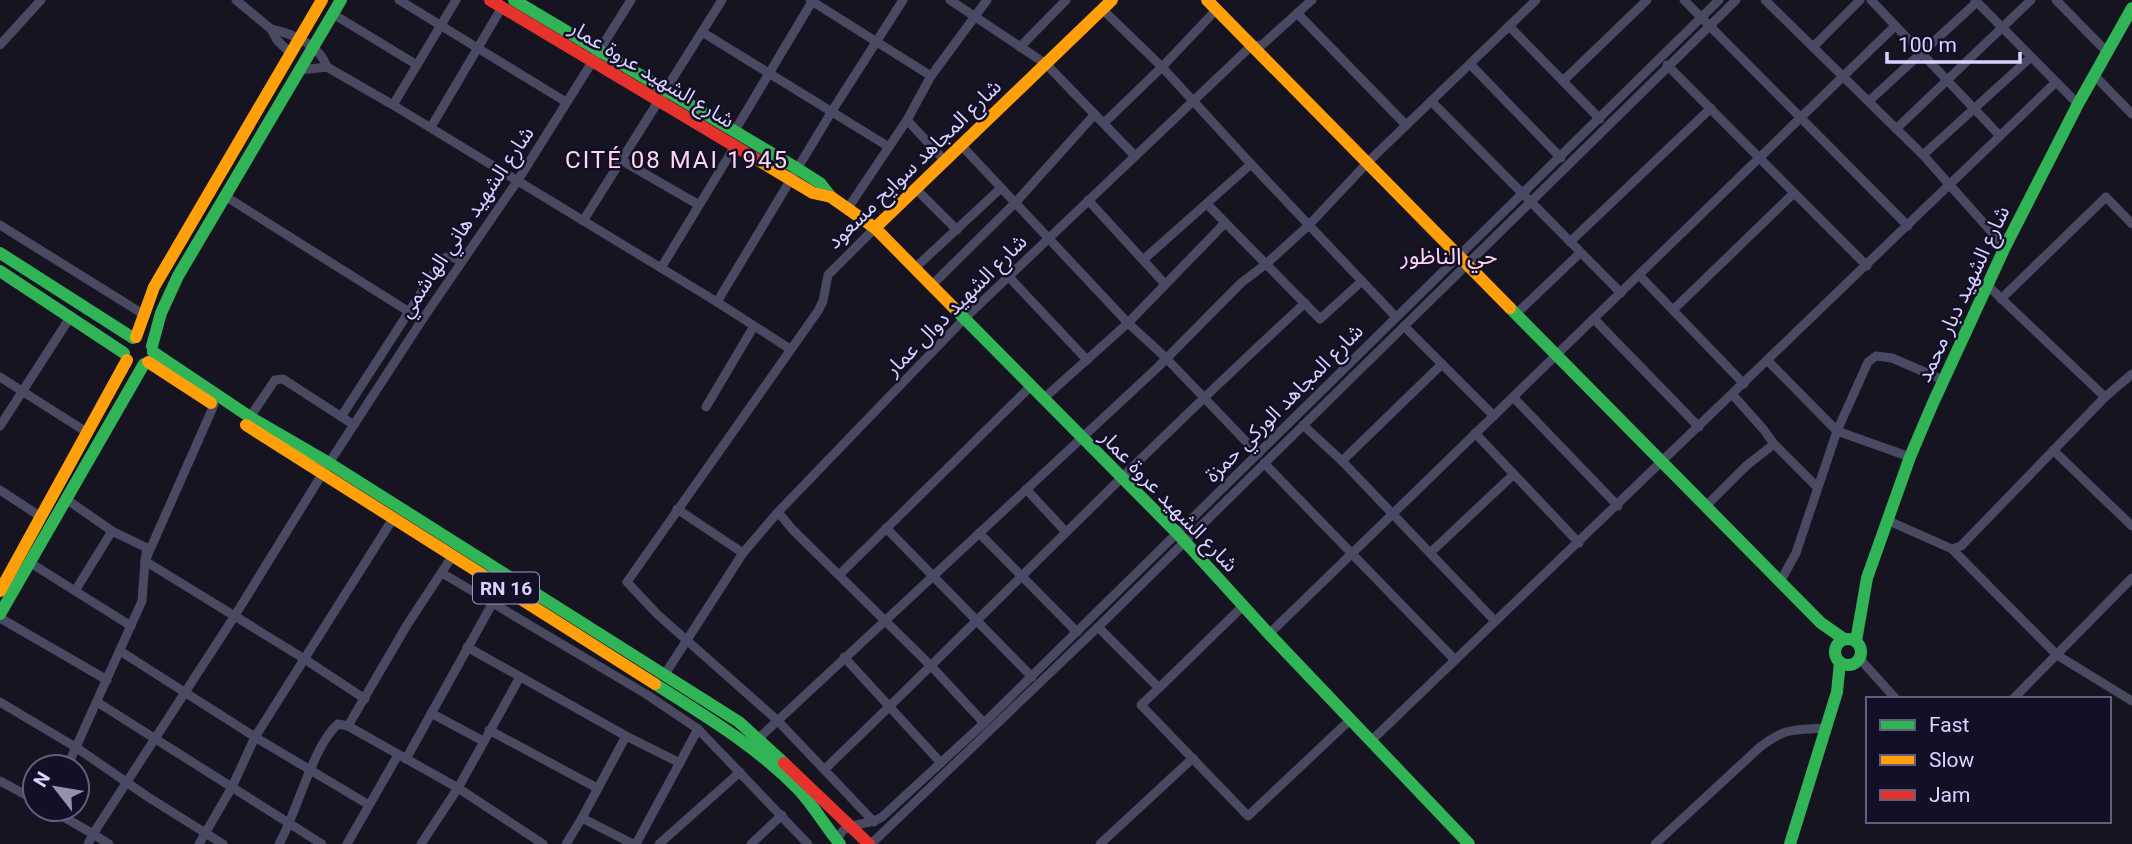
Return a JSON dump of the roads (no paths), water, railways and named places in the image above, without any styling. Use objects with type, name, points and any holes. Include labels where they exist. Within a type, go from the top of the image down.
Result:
[{"type":"street","points":[[0,45],[41,0]]},
{"type":"street","points":[[236,0],[271,29],[277,40],[290,53]]},
{"type":"street","points":[[0,591],[88,433],[126,357],[125,346],[135,337],[154,287],[322,0]]},
{"type":"street","points":[[107,680],[0,616],[149,356],[160,313],[168,296],[341,0]]},
{"type":"street","points":[[399,0],[566,102]]},
{"type":"street","points":[[393,105],[456,0]]},
{"type":"street","name":"شارع الشهيد عروة عمار","points":[[490,0],[595,56],[735,146],[794,174],[820,183],[831,197],[875,228],[1180,537],[1469,844]]},
{"type":"street","name":"شارع الشهيد عروة عمار","points":[[514,0],[532,5],[595,56]]},
{"type":"street","name":"شارع الشهيد هاني الهاشمي","points":[[88,844],[326,468],[422,320],[518,180],[631,0]]},
{"type":"street","points":[[583,221],[722,0]]},
{"type":"street","points":[[734,132],[812,0],[931,76]]},
{"type":"street","points":[[717,302],[875,40],[903,0]]},
{"type":"street","points":[[950,0],[1046,64],[1135,156]]},
{"type":"street","points":[[848,208],[907,120],[931,76],[987,0]]},
{"type":"street","points":[[1020,47],[1066,0]]},
{"type":"street","name":"شارع الشهيد دوال عمار","points":[[665,674],[743,553],[778,512],[964,319],[1048,238],[1251,46],[1262,46],[1312,0]]},
{"type":"street","points":[[759,738],[1158,367],[1241,284],[1309,225],[1368,162],[1536,0]]},
{"type":"street","points":[[1563,81],[1647,0]]},
{"type":"street","points":[[1684,0],[1908,226]]},
{"type":"street","name":"شارع المجاهد الوركي حمزة","points":[[1526,197],[1561,158],[1719,0]]},
{"type":"street","name":"شارع المجاهد الوركي حمزة","points":[[870,844],[1098,627],[1258,454],[1396,317],[1462,260],[1526,197],[1669,67],[1736,0]]},
{"type":"street","points":[[1765,0],[1923,155],[2006,247]]},
{"type":"street","points":[[1813,47],[1860,0]]},
{"type":"street","points":[[1871,0],[2000,136]]},
{"type":"street","points":[[1896,129],[2031,0]]},
{"type":"street","points":[[2056,0],[2107,52]]},
{"type":"street","points":[[1869,101],[1976,1],[2078,104]]},
{"type":"street","points":[[1107,5],[1251,164],[1396,317]]},
{"type":"street","name":"شارع المجاهد سوايح مسعود","points":[[687,639],[657,614],[627,582],[818,311],[823,301],[828,275],[1107,5]]},
{"type":"street","points":[[1104,123],[1162,67],[1212,5],[1821,623],[1845,641],[1860,647],[1858,660],[1837,692]]},
{"type":"street","points":[[431,127],[502,7]]},
{"type":"street","name":"شارع الشهيد دبار محمد","points":[[1845,641],[1860,610],[1880,538],[1889,521],[1910,457],[1943,380],[1987,285],[2078,104],[2132,8]]},
{"type":"street","points":[[1297,13],[1406,125]]},
{"type":"street","points":[[333,14],[417,65]]},
{"type":"street","points":[[1509,26],[1600,119]]},
{"type":"street","points":[[1269,634],[1895,26]]},
{"type":"street","points":[[271,29],[299,38],[314,47],[327,67],[431,127],[790,349]]},
{"type":"street","points":[[702,33],[889,147]]},
{"type":"street","points":[[1923,155],[2031,57]]},
{"type":"street","points":[[1661,58],[1867,266]]},
{"type":"street","points":[[1469,64],[1561,158]]},
{"type":"street","points":[[300,70],[327,67]]},
{"type":"street","points":[[2094,75],[2132,114]]},
{"type":"street","points":[[1372,740],[2056,82]]},
{"type":"street","name":"شارع الشهيد عروة عمار","points":[[661,96],[734,132],[794,174]]},
{"type":"street","points":[[1431,101],[1621,293]]},
{"type":"street","points":[[1570,242],[1711,108]]},
{"type":"street","points":[[932,285],[1016,202],[1095,114]]},
{"type":"street","points":[[907,120],[945,161]]},
{"type":"street","points":[[961,145],[1128,323],[1258,454]]},
{"type":"street","points":[[661,268],[735,146]]},
{"type":"street","points":[[621,160],[699,205]]},
{"type":"street","points":[[1143,260],[1251,164]]},
{"type":"street","points":[[915,268],[1002,188]]},
{"type":"street","points":[[916,189],[957,230]]},
{"type":"street","points":[[1673,310],[1794,194]]},
{"type":"street","points":[[225,195],[422,320]]},
{"type":"street","points":[[2001,299],[2106,197],[2132,224]]},
{"type":"street","points":[[1088,200],[1165,284]]},
{"type":"street","points":[[1207,204],[1320,319],[1362,281]]},
{"type":"street","points":[[1043,399],[1128,323],[1225,223]]},
{"type":"street","points":[[0,225],[143,314]]},
{"type":"street","points":[[0,253],[135,337],[144,338],[149,356]]},
{"type":"street","points":[[1516,314],[1580,253]]},
{"type":"street","points":[[341,418],[443,259],[449,256],[462,261]]},
{"type":"street","name":"شارع المجاهد الوركي حمزة","points":[[874,822],[984,723],[1180,537],[1264,463],[1404,326],[1462,260]]},
{"type":"street","points":[[0,271],[71,316],[135,365],[149,356]]},
{"type":"street","points":[[1009,276],[1087,360]]},
{"type":"street","points":[[1640,276],[1744,384]]},
{"type":"street","points":[[1987,285],[2105,397]]},
{"type":"street","points":[[825,769],[932,667],[1202,397],[1305,303]]},
{"type":"street","points":[[0,426],[71,316]]},
{"type":"street","points":[[1594,319],[1699,427]]},
{"type":"street","points":[[706,407],[754,326]]},
{"type":"street","points":[[1404,326],[1494,416]]},
{"type":"street","name":"RN 16","points":[[149,356],[174,381],[326,468]]},
{"type":"street","name":"RN 16","points":[[149,356],[174,368],[326,468],[665,674],[759,738],[831,810],[870,844]]},
{"type":"street","points":[[1780,582],[1796,553],[1837,430],[1868,362],[1876,356],[1892,358],[1943,380]]},
{"type":"street","points":[[1768,361],[1837,430],[1910,457]]},
{"type":"street","points":[[1342,461],[1442,364]]},
{"type":"street","points":[[1952,549],[1969,539],[2105,397],[2132,374]]},
{"type":"street","points":[[0,377],[88,433]]},
{"type":"street","points":[[128,393],[147,379],[174,381]]},
{"type":"street","points":[[250,417],[275,380],[283,379],[354,425]]},
{"type":"street","points":[[839,575],[1031,386]]},
{"type":"street","points":[[1733,395],[1774,444],[1817,487]]},
{"type":"street","points":[[1514,398],[1618,506]]},
{"type":"street","points":[[145,561],[214,405]]},
{"type":"street","points":[[1303,425],[1342,461],[1496,621]]},
{"type":"street","points":[[1475,433],[1578,543]]},
{"type":"street","points":[[1705,507],[1746,466],[1774,444]]},
{"type":"street","points":[[2053,450],[2132,526]]},
{"type":"street","points":[[1264,463],[1455,660]]},
{"type":"street","points":[[1430,553],[1514,474]]},
{"type":"street","name":"RN 16","points":[[355,486],[394,517],[704,714],[750,747],[817,811],[838,843]]},
{"type":"street","points":[[1026,489],[1066,532]]},
{"type":"street","points":[[0,490],[41,517]]},
{"type":"street","points":[[66,499],[112,531],[147,548],[142,601],[75,753]]},
{"type":"street","points":[[677,509],[743,553]]},
{"type":"street","points":[[778,512],[984,723]]},
{"type":"street","points":[[198,844],[232,787],[255,737],[394,517]]},
{"type":"street","points":[[1889,521],[1952,549],[2057,655],[2132,701]]},
{"type":"street","points":[[886,528],[1032,677]]},
{"type":"street","points":[[75,591],[112,531]]},
{"type":"street","points":[[979,533],[1077,632]]},
{"type":"street","points":[[348,726],[386,660],[453,555]]},
{"type":"street","points":[[145,561],[365,699]]},
{"type":"street","points":[[29,562],[131,626]]},
{"type":"street","points":[[442,573],[646,694],[698,729],[808,844]]},
{"type":"street","points":[[2015,697],[2132,578]]},
{"type":"street","points":[[347,844],[369,805],[431,713],[502,586]]},
{"type":"street","points":[[1243,606],[1141,705],[1248,816],[1351,719]]},
{"type":"street","points":[[1098,627],[1159,688]]},
{"type":"street","points":[[687,639],[777,720],[874,822]]},
{"type":"street","points":[[1790,844],[1837,692],[1840,662],[1836,655],[1845,641]]},
{"type":"street","points":[[467,647],[626,736],[680,763]]},
{"type":"street","points":[[120,651],[255,737],[369,805]]},
{"type":"street","points":[[844,657],[941,763]]},
{"type":"street","points":[[1840,662],[1849,665],[1858,660]]},
{"type":"street","points":[[1858,660],[1894,697]]},
{"type":"street","points":[[421,844],[458,788],[520,677]]},
{"type":"street","points":[[0,702],[77,748],[223,844]]},
{"type":"street","points":[[97,702],[322,844]]},
{"type":"street","points":[[431,713],[483,741]]},
{"type":"street","points":[[279,844],[290,824],[310,770],[333,728],[338,724],[348,726],[458,788],[543,844]]},
{"type":"street","points":[[1655,844],[1760,747],[1778,734],[1786,730],[1825,728]]},
{"type":"street","points":[[582,818],[635,844],[698,729]]},
{"type":"street","points":[[489,730],[597,788]]},
{"type":"street","points":[[566,844],[626,736]]},
{"type":"street","points":[[1100,844],[1193,758]]},
{"type":"street","points":[[659,844],[740,772]]},
{"type":"street","points":[[0,781],[21,792]]},
{"type":"street","points":[[751,844],[782,815]]},
{"type":"street","points":[[838,843],[841,831],[849,825],[874,822]]},
{"type":"street","points":[[74,823],[109,844]]},
{"type":"district","name":"CITÉ 08 MAI 1945","points":[[677,160]]},
{"type":"district","name":"حي الناظور","points":[[1449,256]]}]
